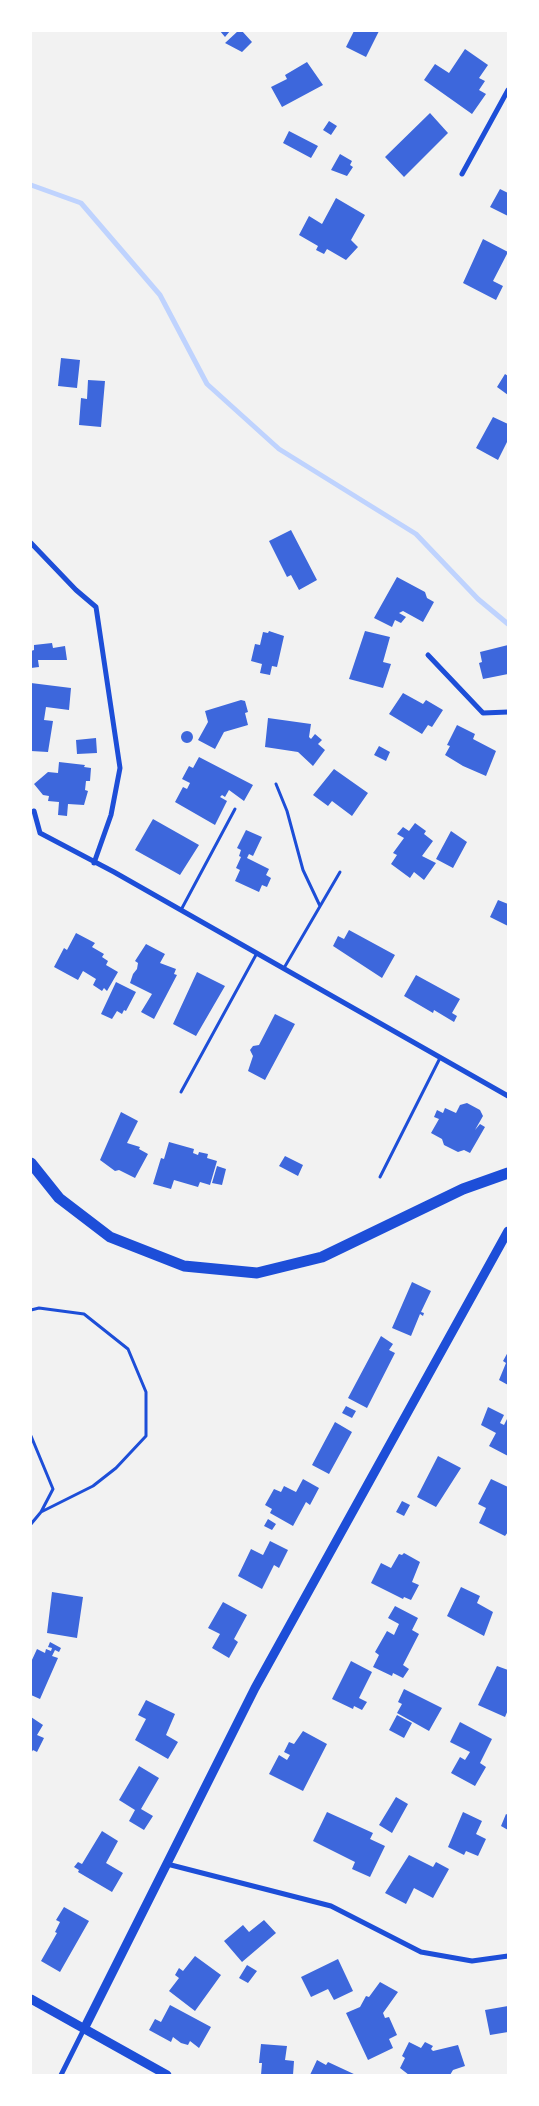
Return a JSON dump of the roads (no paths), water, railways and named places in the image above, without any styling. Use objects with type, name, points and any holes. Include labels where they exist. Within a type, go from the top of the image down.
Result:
[{"type":"main road","points":[[31,1163],[59,1198],[110,1237],[184,1266],[257,1272],[322,1257],[463,1189],[508,1173]]},
{"type":"street","points":[[462,174],[508,90]]},
{"type":"street","points":[[31,543],[76,590],[96,607],[120,768],[111,816],[94,863]]},
{"type":"street","points":[[428,655],[483,713],[508,712]]},
{"type":"street","points":[[34,811],[40,833],[181,910],[508,1096]]},
{"type":"street","points":[[61,2075],[255,1688],[508,1231]]},
{"type":"street","points":[[167,1864],[331,1906],[420,1952],[472,1962],[508,1956]]},
{"type":"street","points":[[31,1999],[168,2075]]},
{"type":"lane","points":[[276,784],[287,811],[303,870],[320,906]]},
{"type":"lane","points":[[181,910],[235,808]]},
{"type":"lane","points":[[284,969],[340,872]]},
{"type":"lane","points":[[181,1092],[257,953]]},
{"type":"lane","points":[[380,1177],[440,1058]]},
{"type":"lane","points":[[31,1310],[39,1308],[84,1314],[128,1349],[146,1392],[146,1436],[116,1468],[94,1486],[41,1512]]},
{"type":"lane","points":[[31,1436],[53,1489],[41,1512],[31,1524]]},
{"type":"waterway","points":[[31,185],[81,203],[160,295],[207,384],[279,449],[416,534],[478,599],[508,624]]}]
